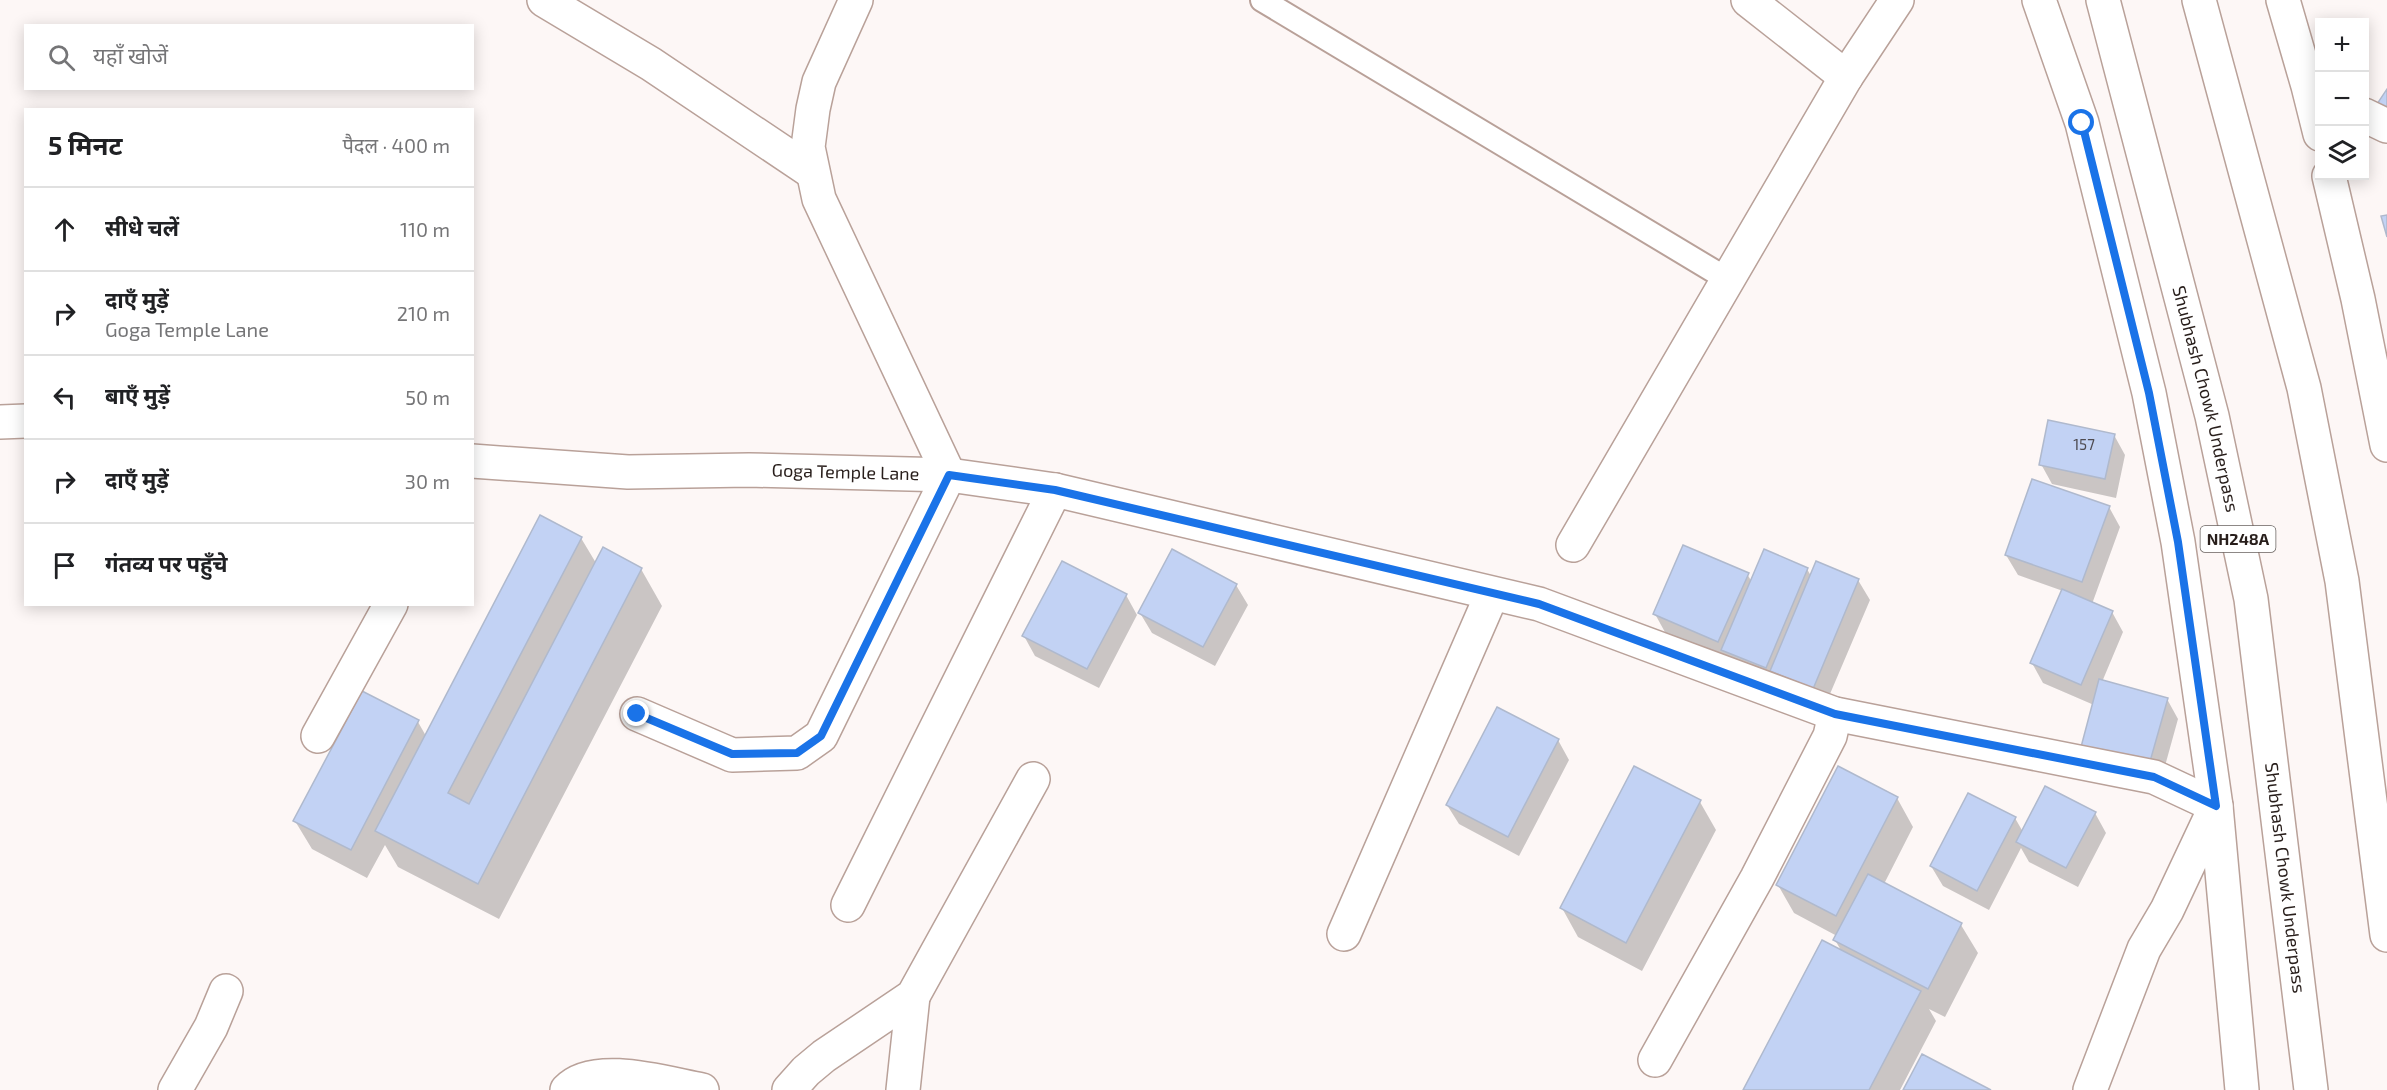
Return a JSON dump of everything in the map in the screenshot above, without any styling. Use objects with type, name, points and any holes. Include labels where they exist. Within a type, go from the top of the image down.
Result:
[{"type":"main road","points":[[544,0],[651,64],[812,172]]},
{"type":"main road","points":[[637,714],[732,754],[797,753],[821,736],[949,475],[819,199],[812,172],[808,147],[819,82],[856,0]]},
{"type":"main road","points":[[1748,0],[1846,77]]},
{"type":"main road","points":[[1573,545],[1846,77],[1897,0]]},
{"type":"main road","points":[[2039,0],[2082,123],[2149,393],[2178,542],[2216,806],[2242,1090]]},
{"type":"main road","name":"Shubhash Chowk Underpass","points":[[2103,0],[2212,416],[2251,599],[2311,1090]]},
{"type":"main road","points":[[2199,0],[2304,387],[2342,581],[2387,935]]},
{"type":"main road","points":[[2283,0],[2314,89],[2318,126]]},
{"type":"main road","points":[[2369,117],[2387,126]]},
{"type":"main road","points":[[2330,180],[2358,299],[2387,445]]},
{"type":"main road","points":[[0,422],[24,421]]},
{"type":"main road","name":"Goga Temple Lane","points":[[474,461],[628,472],[749,470],[949,475],[1055,490],[1539,604],[1835,714],[2154,777],[2216,806]]},
{"type":"main road","points":[[848,905],[1055,490]]},
{"type":"main road","points":[[1344,934],[1492,594]]},
{"type":"main road","points":[[318,736],[390,606]]},
{"type":"main road","points":[[1655,1060],[1762,868],[1830,736],[1835,714]]},
{"type":"main road","points":[[903,1090],[913,996],[1033,779]]},
{"type":"main road","points":[[2090,1090],[2144,949],[2167,910],[2216,806]]},
{"type":"main road","points":[[175,1090],[211,1027],[226,991]]},
{"type":"main road","points":[[789,1090],[824,1056],[913,996]]},
{"type":"main road","points":[[567,1090],[571,1085],[593,1077],[617,1075],[702,1090]]},
{"type":"lane","points":[[1262,0],[1727,279]]},
{"type":"building","points":[[2387,89],[2387,120],[2373,110]]},
{"type":"building","points":[[2387,215],[2387,237],[2381,216]]},
{"type":"building","points":[[2048,420],[2115,434],[2105,479],[2039,465]]},
{"type":"building","points":[[2032,479],[2110,506],[2082,582],[2005,555]]},
{"type":"building","points":[[540,515],[582,537],[448,793],[469,804],[603,547],[642,568],[478,884],[375,831]]},
{"type":"building","points":[[1683,545],[1749,573],[1718,642],[1653,614]]},
{"type":"building","points":[[1172,549],[1237,584],[1203,647],[1138,613]]},
{"type":"building","points":[[1764,549],[1808,568],[1766,668],[1721,650]]},
{"type":"building","points":[[1062,561],[1127,594],[1087,669],[1022,636]]},
{"type":"building","points":[[1816,561],[1859,579],[1813,689],[1770,671]]},
{"type":"building","points":[[2062,589],[2113,611],[2081,685],[2030,663]]},
{"type":"building","points":[[2099,679],[2168,698],[2149,765],[2081,747]]},
{"type":"building","points":[[362,691],[419,720],[351,850],[293,821]]},
{"type":"building","points":[[1497,707],[1559,739],[1508,837],[1446,805]]},
{"type":"building","points":[[1634,766],[1701,800],[1626,943],[1560,908]]},
{"type":"building","points":[[1838,766],[1898,797],[1836,916],[1776,885]]},
{"type":"building","points":[[2045,786],[2096,812],[2066,868],[2016,842]]},
{"type":"building","points":[[1968,793],[2016,817],[1977,891],[1930,866]]},
{"type":"building","points":[[1868,874],[1962,923],[1928,989],[1833,940]]},
{"type":"building","points":[[1822,940],[1921,991],[1869,1090],[1743,1090]]},
{"type":"building","points":[[1922,1054],[1991,1090],[1903,1090]]},
{"type":"route","points":[[637,714],[732,754],[797,753],[821,736],[949,475],[1055,490],[1539,604],[1835,714],[2154,777],[2216,806],[2178,542],[2149,393],[2082,123]]}]
